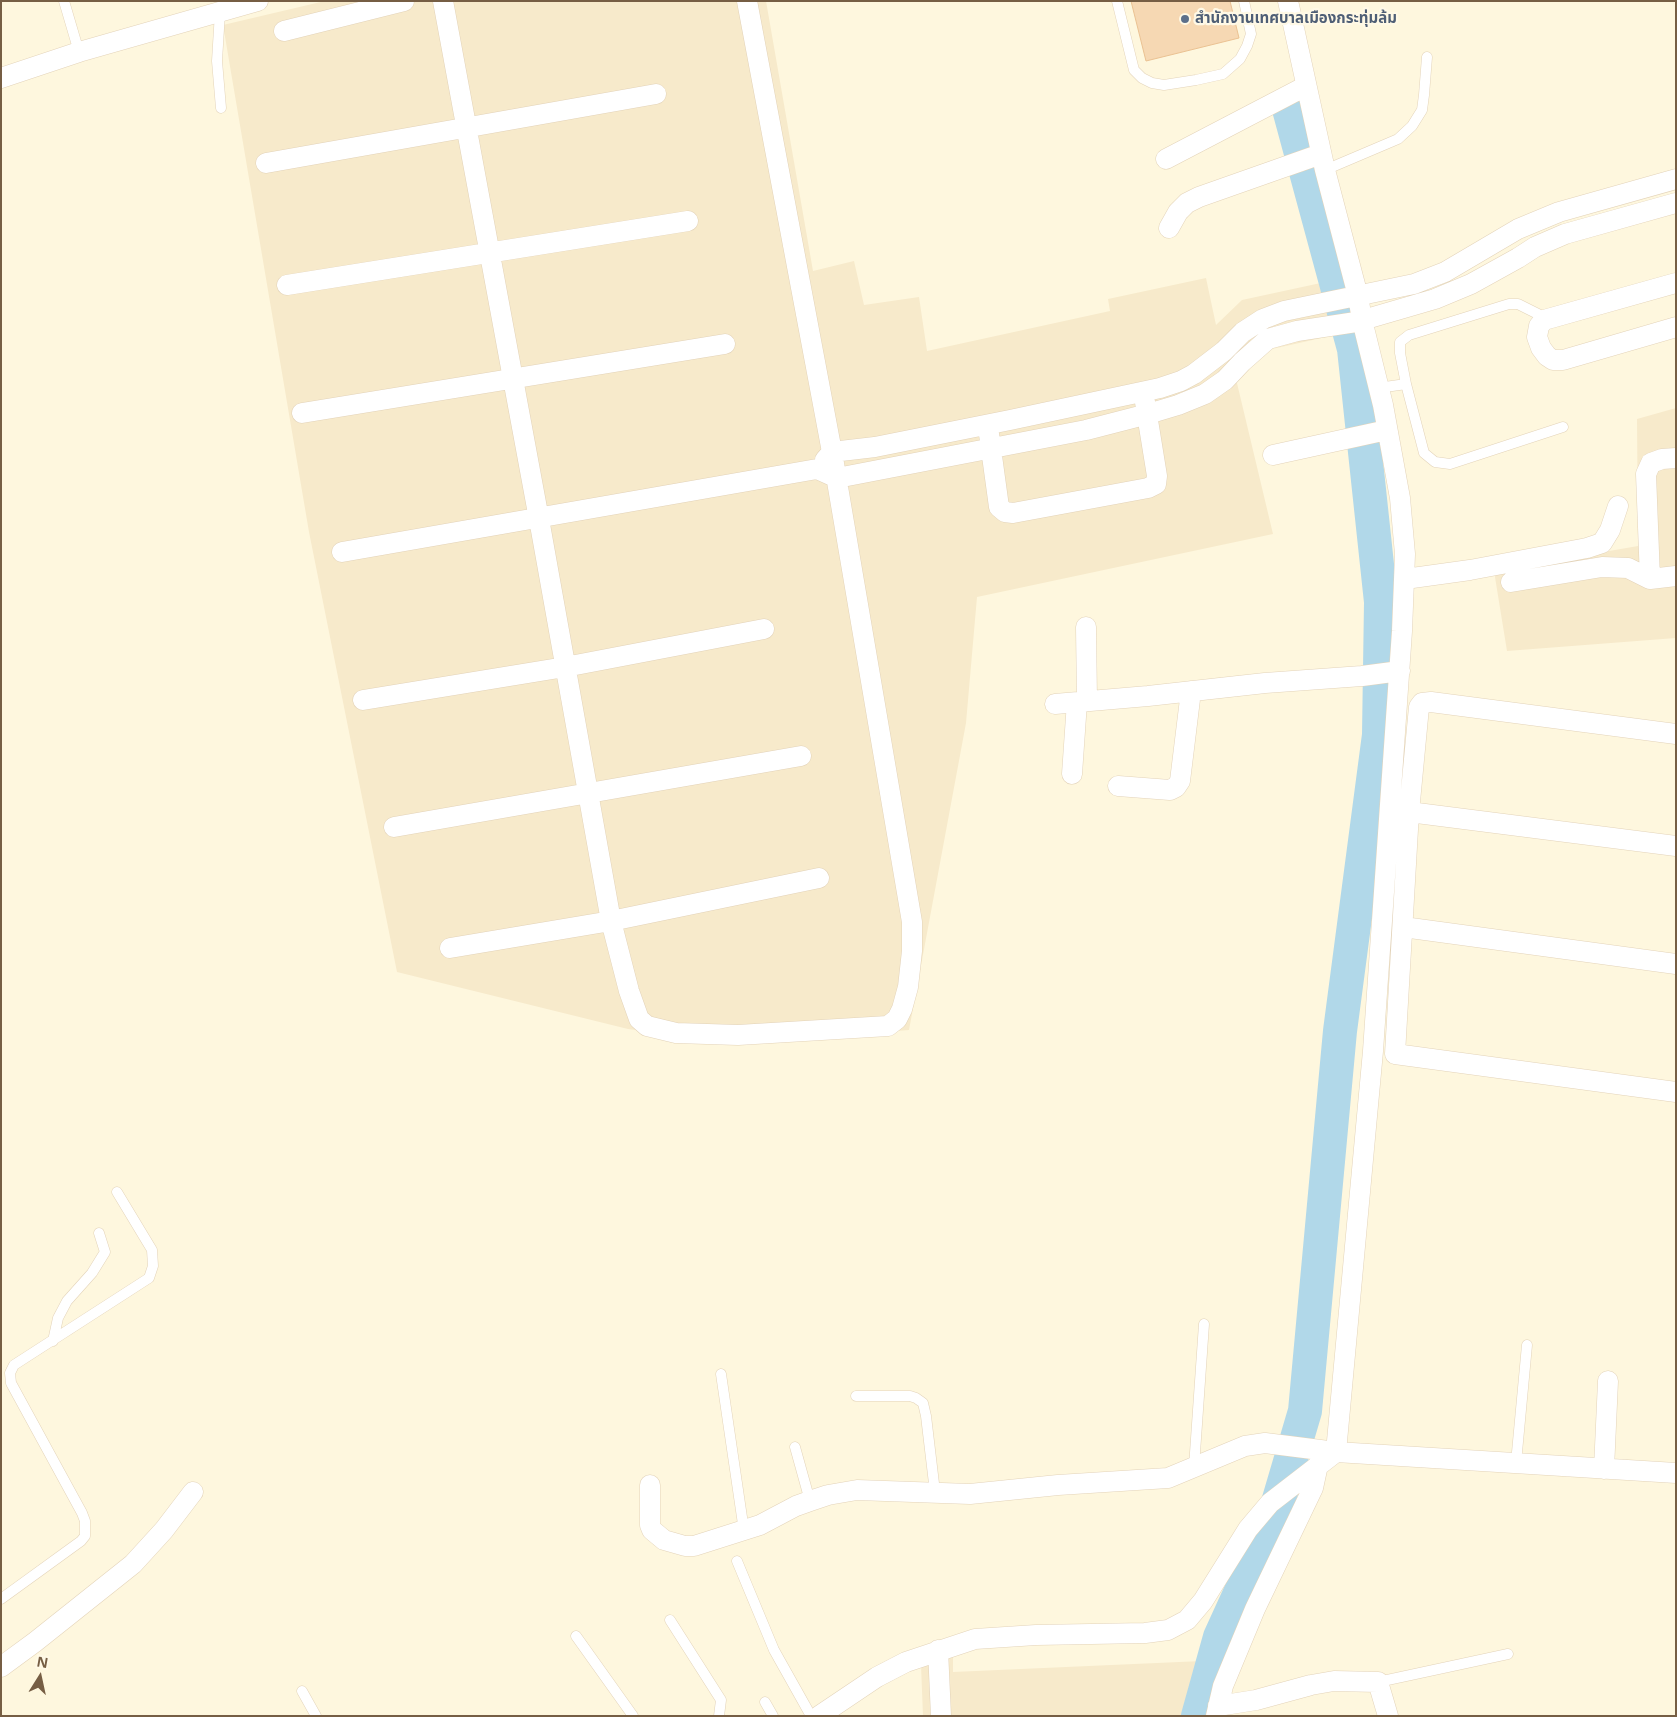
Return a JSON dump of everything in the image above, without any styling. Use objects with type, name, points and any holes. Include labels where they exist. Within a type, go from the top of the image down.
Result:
[{"type":"street","points":[[1,78],[79,52],[258,1]]},
{"type":"street","points":[[284,31],[404,1]]},
{"type":"street","points":[[443,1],[611,921],[629,991],[639,1019],[647,1026],[676,1033],[738,1035],[888,1026],[897,1019],[908,987],[912,951],[912,922],[837,478],[747,1]]},
{"type":"street","points":[[1288,1],[1306,86],[1311,162],[1354,296],[1378,388],[1370,434],[1400,498],[1405,554],[1395,671],[1373,1051],[1336,1452]]},
{"type":"street","points":[[1166,159],[1306,86]]},
{"type":"street","points":[[266,163],[656,94]]},
{"type":"street","points":[[1169,228],[1178,212],[1187,203],[1199,197],[1311,162]]},
{"type":"street","points":[[817,469],[832,452],[875,447],[988,425],[1142,392],[1181,381],[1194,374],[1243,332],[1263,319],[1284,311],[1414,284],[1445,272],[1518,229],[1560,212],[1676,179]]},
{"type":"street","points":[[342,552],[817,469],[837,478],[1086,430],[1148,414],[1205,394],[1225,380],[1268,339],[1297,331],[1359,321],[1435,299],[1471,284],[1535,247],[1565,234],[1676,202]]},
{"type":"street","points":[[288,285],[688,221]]},
{"type":"street","points":[[1676,283],[1548,319],[1539,326],[1537,337],[1541,348],[1547,356],[1554,360],[1563,360],[1676,327]]},
{"type":"street","points":[[302,413],[726,344]]},
{"type":"street","points":[[988,425],[999,507],[1005,512],[1013,513],[1148,488],[1156,484],[1157,476],[1148,414],[1142,392]]},
{"type":"street","points":[[1274,455],[1370,434]]},
{"type":"street","points":[[1650,579],[1646,474],[1651,463],[1662,459],[1676,458]]},
{"type":"street","points":[[1404,579],[1470,570],[1587,548],[1602,543],[1610,530],[1618,506]]},
{"type":"street","points":[[1511,582],[1602,566],[1628,568],[1650,579],[1676,576]]},
{"type":"street","points":[[1072,774],[1082,701],[1086,626]]},
{"type":"street","points":[[363,700],[565,667],[764,629]]},
{"type":"street","points":[[1055,704],[1265,683],[1362,676],[1395,671]]},
{"type":"street","points":[[1118,786],[1170,790],[1176,787],[1180,781],[1191,691]]},
{"type":"street","points":[[1676,734],[1430,702],[1422,703],[1418,707],[1409,812],[1395,1054],[1676,1092]]},
{"type":"street","points":[[394,827],[801,756]]},
{"type":"street","points":[[1409,812],[1676,846]]},
{"type":"street","points":[[450,948],[611,921],[819,878]]},
{"type":"street","points":[[1402,927],[1676,964]]},
{"type":"street","points":[[1604,1469],[1608,1381]]},
{"type":"street","points":[[650,1485],[650,1525],[656,1534],[664,1540],[685,1546],[694,1546],[760,1525],[796,1506],[810,1501],[828,1495],[857,1490],[970,1494],[1058,1485],[1168,1478],[1245,1446],[1265,1443],[1284,1445],[1312,1463]]},
{"type":"street","points":[[818,1716],[891,1669],[938,1650],[975,1639],[1036,1635],[1145,1633],[1168,1630],[1187,1620],[1203,1601],[1248,1528],[1270,1502],[1312,1463],[1336,1452],[1676,1473]]},
{"type":"street","points":[[1312,1463],[1313,1488],[1255,1609],[1223,1686],[1217,1711],[1311,1685],[1334,1681],[1378,1682],[1388,1716]]},
{"type":"street","points":[[1,1667],[133,1564],[164,1530],[193,1492]]},
{"type":"street","points":[[938,1650],[941,1716]]},
{"type":"lane","points":[[64,1],[79,52]]},
{"type":"lane","points":[[1117,1],[1134,70],[1142,78],[1152,83],[1164,85],[1223,74],[1240,60],[1251,34],[1244,1]]},
{"type":"lane","points":[[220,12],[217,61],[221,108]]},
{"type":"lane","points":[[1311,162],[1398,139],[1412,126],[1422,110],[1427,57]]},
{"type":"lane","points":[[1548,319],[1518,304],[1509,304],[1409,335],[1400,342],[1400,353],[1424,454],[1435,462],[1450,464],[1563,427]]},
{"type":"lane","points":[[1378,388],[1406,384]]},
{"type":"lane","points":[[1,1599],[81,1541],[85,1536],[85,1521],[82,1513],[11,1383],[10,1373],[14,1366],[149,1278],[154,1266],[152,1250],[117,1192]]},
{"type":"lane","points":[[52,1341],[58,1318],[67,1301],[92,1273],[105,1252],[99,1233]]},
{"type":"lane","points":[[1194,1467],[1204,1324]]},
{"type":"lane","points":[[1516,1463],[1527,1345]]},
{"type":"lane","points":[[721,1374],[744,1531]]},
{"type":"lane","points":[[856,1396],[910,1396],[923,1403],[935,1492]]},
{"type":"lane","points":[[795,1447],[810,1501]]},
{"type":"lane","points":[[737,1561],[774,1650],[811,1716]]},
{"type":"lane","points":[[670,1620],[721,1700],[720,1716]]},
{"type":"lane","points":[[576,1636],[633,1716]]},
{"type":"lane","points":[[1378,1682],[1508,1654]]},
{"type":"lane","points":[[302,1691],[316,1716]]},
{"type":"lane","points":[[765,1702],[773,1716]]},
{"type":"shaded area","points":[[325,1],[766,1],[813,271],[854,261],[864,305],[919,297],[927,351],[1110,311],[1108,299],[1206,278],[1216,325],[1242,300],[1330,281],[1344,333],[1272,349],[1236,379],[1273,534],[977,597],[966,723],[909,1030],[736,1043],[628,1029],[397,972],[309,532],[223,25]]},
{"type":"shaded area","points":[[1676,408],[1676,638],[1507,651],[1494,571],[1638,546],[1637,419]]},
{"type":"shaded area","points":[[953,1651],[953,1672],[1202,1661],[1184,1704],[1184,1716],[923,1716],[921,1665]]},
{"type":"building","name":"สำนักงานเทศบาลเมืองกระทุ่มล้ม","points":[[1131,1],[1230,1],[1239,38],[1146,61]]},
{"type":"waterway","points":[[1198,1716],[1220,1637],[1272,1523],[1305,1411],[1340,1031],[1379,735],[1381,602],[1354,349],[1289,109]]},
{"type":"place","name":"สำนักงานเทศบาลเมืองกระทุ่มล้ม","points":[[1185,19]]}]
